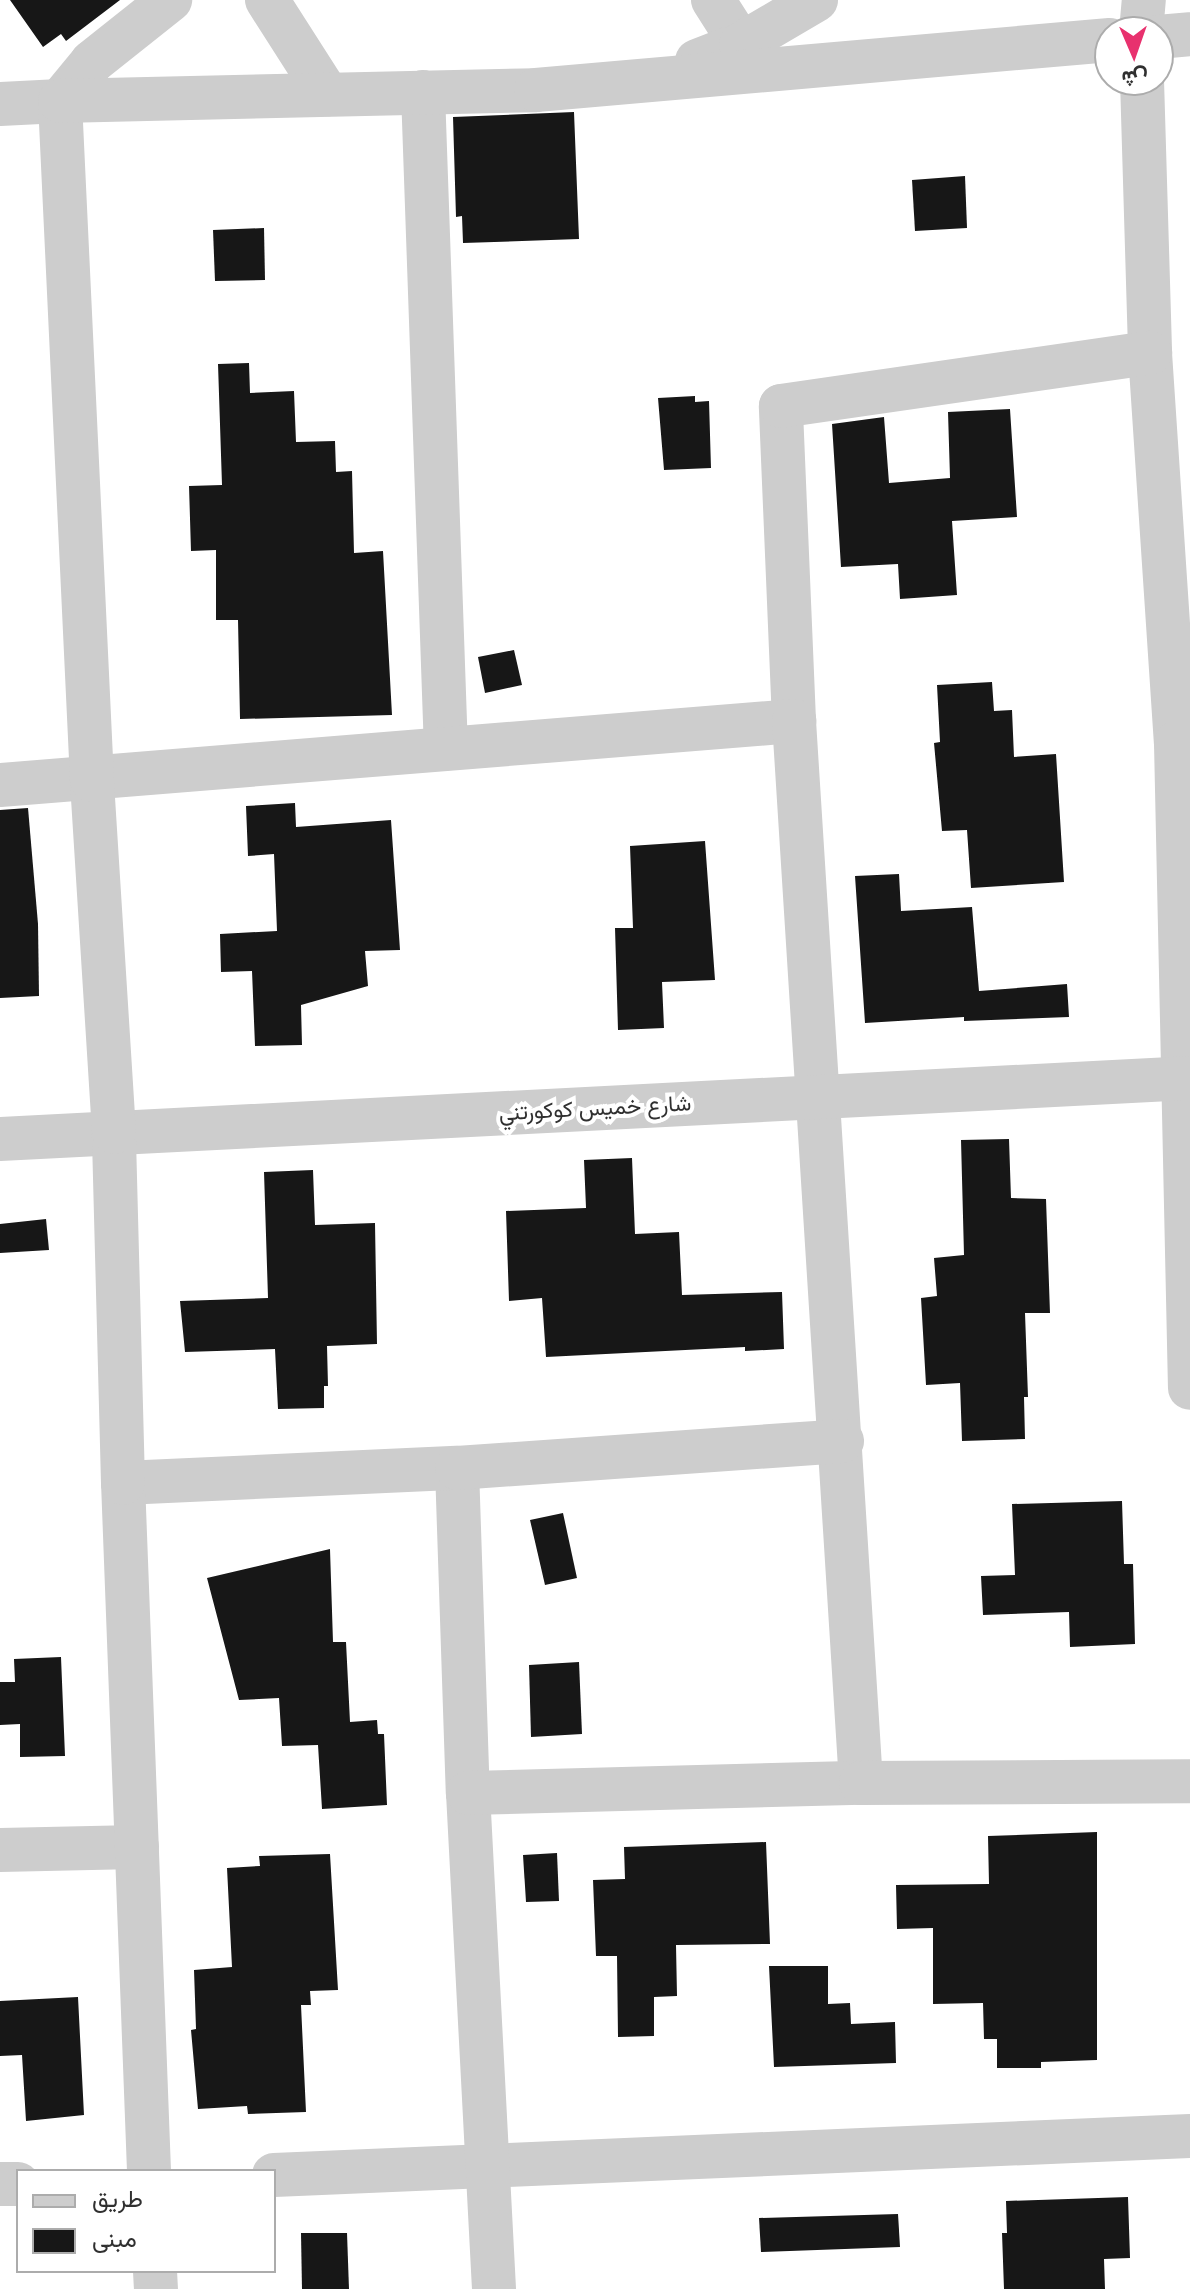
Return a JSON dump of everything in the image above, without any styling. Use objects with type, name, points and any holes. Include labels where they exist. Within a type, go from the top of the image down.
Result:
[{"type":"street","points":[[149,2169],[123,1483],[114,1132],[92,780],[60,101],[92,62],[170,0]]},
{"type":"street","points":[[267,0],[327,94]]},
{"type":"street","points":[[713,0],[741,44]]},
{"type":"street","points":[[649,80],[741,44],[816,0]]},
{"type":"street","points":[[0,104],[536,90],[757,68],[1094,41]]},
{"type":"street","points":[[423,92],[446,749]]},
{"type":"street","points":[[1142,96],[1150,353],[1183,743],[1190,1388]]},
{"type":"street","points":[[861,1783],[842,1441],[794,721],[781,406],[1150,353]]},
{"type":"street","points":[[0,785],[92,780],[794,721]]},
{"type":"street","name":"شارع خميس كوكورتني","points":[[0,1139],[1186,1078]]},
{"type":"street","points":[[123,1483],[457,1468],[842,1441]]},
{"type":"street","points":[[457,1468],[468,1793],[494,2289]]},
{"type":"street","points":[[468,1793],[861,1783],[1190,1781]]},
{"type":"street","points":[[0,1850],[137,1847]]},
{"type":"street","points":[[276,2175],[1190,2136]]},
{"type":"building","points":[[10,0],[120,0],[66,41],[61,34],[43,47]]},
{"type":"building","points":[[574,112],[579,239],[463,243],[462,216],[456,217],[453,117]]},
{"type":"building","points":[[965,176],[967,228],[915,231],[912,180]]},
{"type":"building","points":[[264,228],[265,280],[215,281],[213,230]]},
{"type":"building","points":[[249,363],[250,393],[294,391],[296,442],[335,441],[336,472],[352,471],[354,553],[383,551],[392,715],[240,719],[238,620],[216,620],[216,550],[191,551],[189,486],[222,485],[218,364]]},
{"type":"building","points":[[695,396],[695,402],[709,401],[711,468],[664,470],[658,398]]},
{"type":"building","points":[[1010,409],[1017,517],[952,521],[957,595],[900,599],[898,564],[841,567],[832,424],[884,417],[889,483],[950,478],[948,412]]},
{"type":"building","points":[[514,650],[522,685],[485,693],[478,657]]},
{"type":"building","points":[[992,682],[994,711],[1012,710],[1014,757],[1056,754],[1064,882],[971,888],[967,830],[942,831],[934,743],[940,742],[937,685]]},
{"type":"building","points":[[295,803],[296,827],[391,820],[400,950],[365,951],[368,986],[301,1005],[302,1045],[255,1046],[252,971],[221,972],[220,934],[277,931],[274,854],[248,856],[246,806]]},
{"type":"building","points":[[28,808],[38,924],[39,996],[0,998],[0,810]]},
{"type":"building","points":[[705,841],[715,980],[662,982],[664,1028],[618,1030],[615,928],[633,928],[630,846]]},
{"type":"building","points":[[899,874],[901,911],[972,907],[979,991],[1067,984],[1069,1017],[964,1021],[964,1017],[865,1023],[855,876]]},
{"type":"building","points":[[1009,1139],[1011,1198],[1046,1199],[1050,1313],[1025,1313],[1028,1397],[1024,1397],[1025,1439],[962,1441],[960,1383],[926,1385],[921,1298],[937,1296],[934,1258],[964,1255],[961,1140]]},
{"type":"building","points":[[632,1158],[635,1234],[679,1232],[682,1295],[782,1292],[784,1349],[745,1351],[745,1347],[546,1357],[542,1298],[509,1301],[506,1211],[586,1208],[584,1160]]},
{"type":"building","points":[[313,1170],[315,1225],[375,1223],[377,1344],[327,1346],[328,1386],[324,1386],[324,1408],[278,1409],[275,1349],[185,1352],[180,1301],[268,1298],[264,1172]]},
{"type":"building","points":[[46,1219],[49,1250],[0,1253],[0,1224]]},
{"type":"building","points":[[1122,1501],[1124,1564],[1133,1564],[1135,1644],[1070,1647],[1069,1612],[983,1615],[981,1576],[1015,1575],[1012,1504]]},
{"type":"building","points":[[563,1513],[577,1578],[545,1585],[530,1520]]},
{"type":"building","points":[[330,1549],[333,1642],[346,1642],[350,1722],[377,1720],[378,1734],[384,1734],[387,1805],[322,1809],[318,1745],[282,1746],[279,1698],[239,1700],[207,1578]]},
{"type":"building","points":[[61,1657],[65,1756],[20,1757],[20,1724],[0,1725],[0,1682],[15,1682],[14,1659]]},
{"type":"building","points":[[579,1662],[582,1734],[531,1737],[529,1665]]},
{"type":"building","points":[[1097,1832],[1097,2060],[1041,2062],[1041,2068],[997,2068],[997,2039],[984,2039],[983,2003],[933,2004],[933,1928],[897,1929],[896,1885],[989,1884],[988,1836]]},
{"type":"building","points":[[766,1842],[770,1944],[676,1945],[677,1996],[654,1997],[654,2036],[618,2037],[617,1956],[596,1956],[593,1880],[625,1879],[624,1847]]},
{"type":"building","points":[[557,1853],[559,1901],[526,1902],[523,1855]]},
{"type":"building","points":[[330,1854],[338,1990],[310,1991],[311,2005],[301,2005],[306,2112],[248,2114],[247,2106],[198,2109],[191,2030],[196,2029],[194,1970],[232,1967],[227,1868],[260,1866],[259,1856]]},
{"type":"building","points":[[769,1966],[828,1966],[828,2004],[850,2003],[851,2024],[895,2022],[896,2063],[774,2067]]},
{"type":"building","points":[[78,1997],[84,2115],[26,2121],[22,2055],[0,2056],[0,2001]]},
{"type":"building","points":[[1128,2197],[1130,2258],[1104,2259],[1105,2289],[1004,2289],[1002,2233],[1007,2233],[1006,2201]]},
{"type":"building","points":[[898,2214],[900,2247],[761,2252],[759,2218]]},
{"type":"building","points":[[301,2233],[347,2233],[349,2289],[302,2289]]}]
